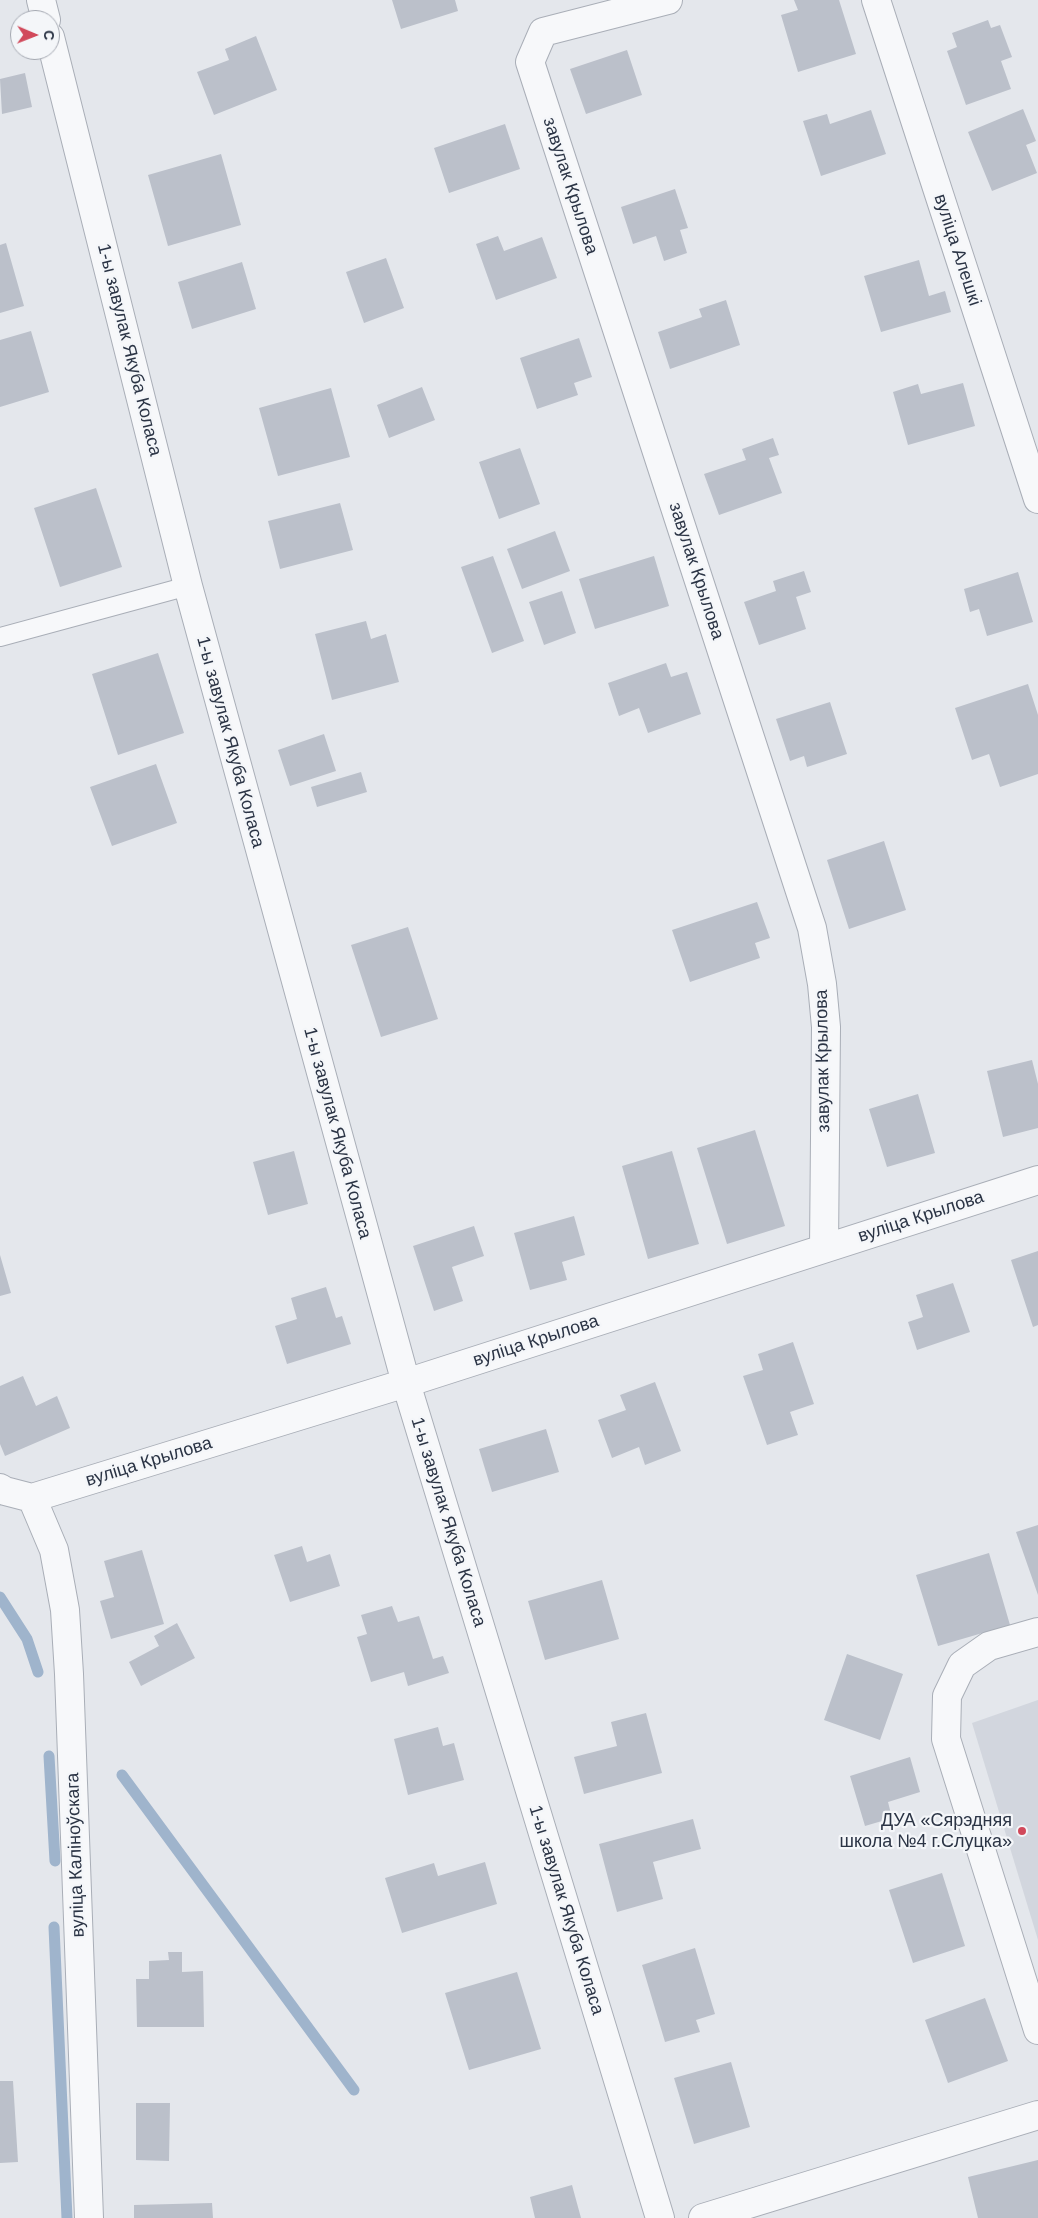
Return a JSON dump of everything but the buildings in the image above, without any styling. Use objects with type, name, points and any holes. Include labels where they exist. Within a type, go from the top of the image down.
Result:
[{"type":"street","name":"завулак Крылова","points":[[668,0],[543,32],[530,62],[812,928],[822,984],[826,1027],[824,1248]]},
{"type":"street","name":"вуліца Алешкі","points":[[876,0],[1038,499]]},
{"type":"street","name":"1-ы завулак Якуба Коласа","points":[[56,60],[188,586],[406,1383],[660,2218]]},
{"type":"street","name":"вуліца Крылова","points":[[32,1498],[406,1383],[1038,1180]]},
{"type":"street","points":[[0,1488],[32,1498]]},
{"type":"street","name":"вуліца Каліноўскага","points":[[32,1498],[54,1550],[65,1610],[89,2218]]},
{"type":"street","points":[[1038,1632],[989,1646],[962,1665],[948,1696],[946,1739],[1038,2030]]},
{"type":"street","points":[[704,2218],[1038,2116]]},
{"type":"lane","points":[[0,636],[188,586]]},
{"type":"shaded area","name":"ДУА «Сярэдняя школа №4 г.Слуцка»","points":[[1038,1700],[1038,1940],[972,1723]]},
{"type":"waterway","points":[[0,1597],[27,1639],[38,1672]]},
{"type":"waterway","points":[[49,1756],[55,1861]]},
{"type":"waterway","points":[[122,1775],[354,2090]]},
{"type":"waterway","points":[[54,1927],[67,2218]]},
{"type":"place","name":"ДУА «Сярэдняя школа №4 г.Слуцка»","points":[[1022,1831]]}]
